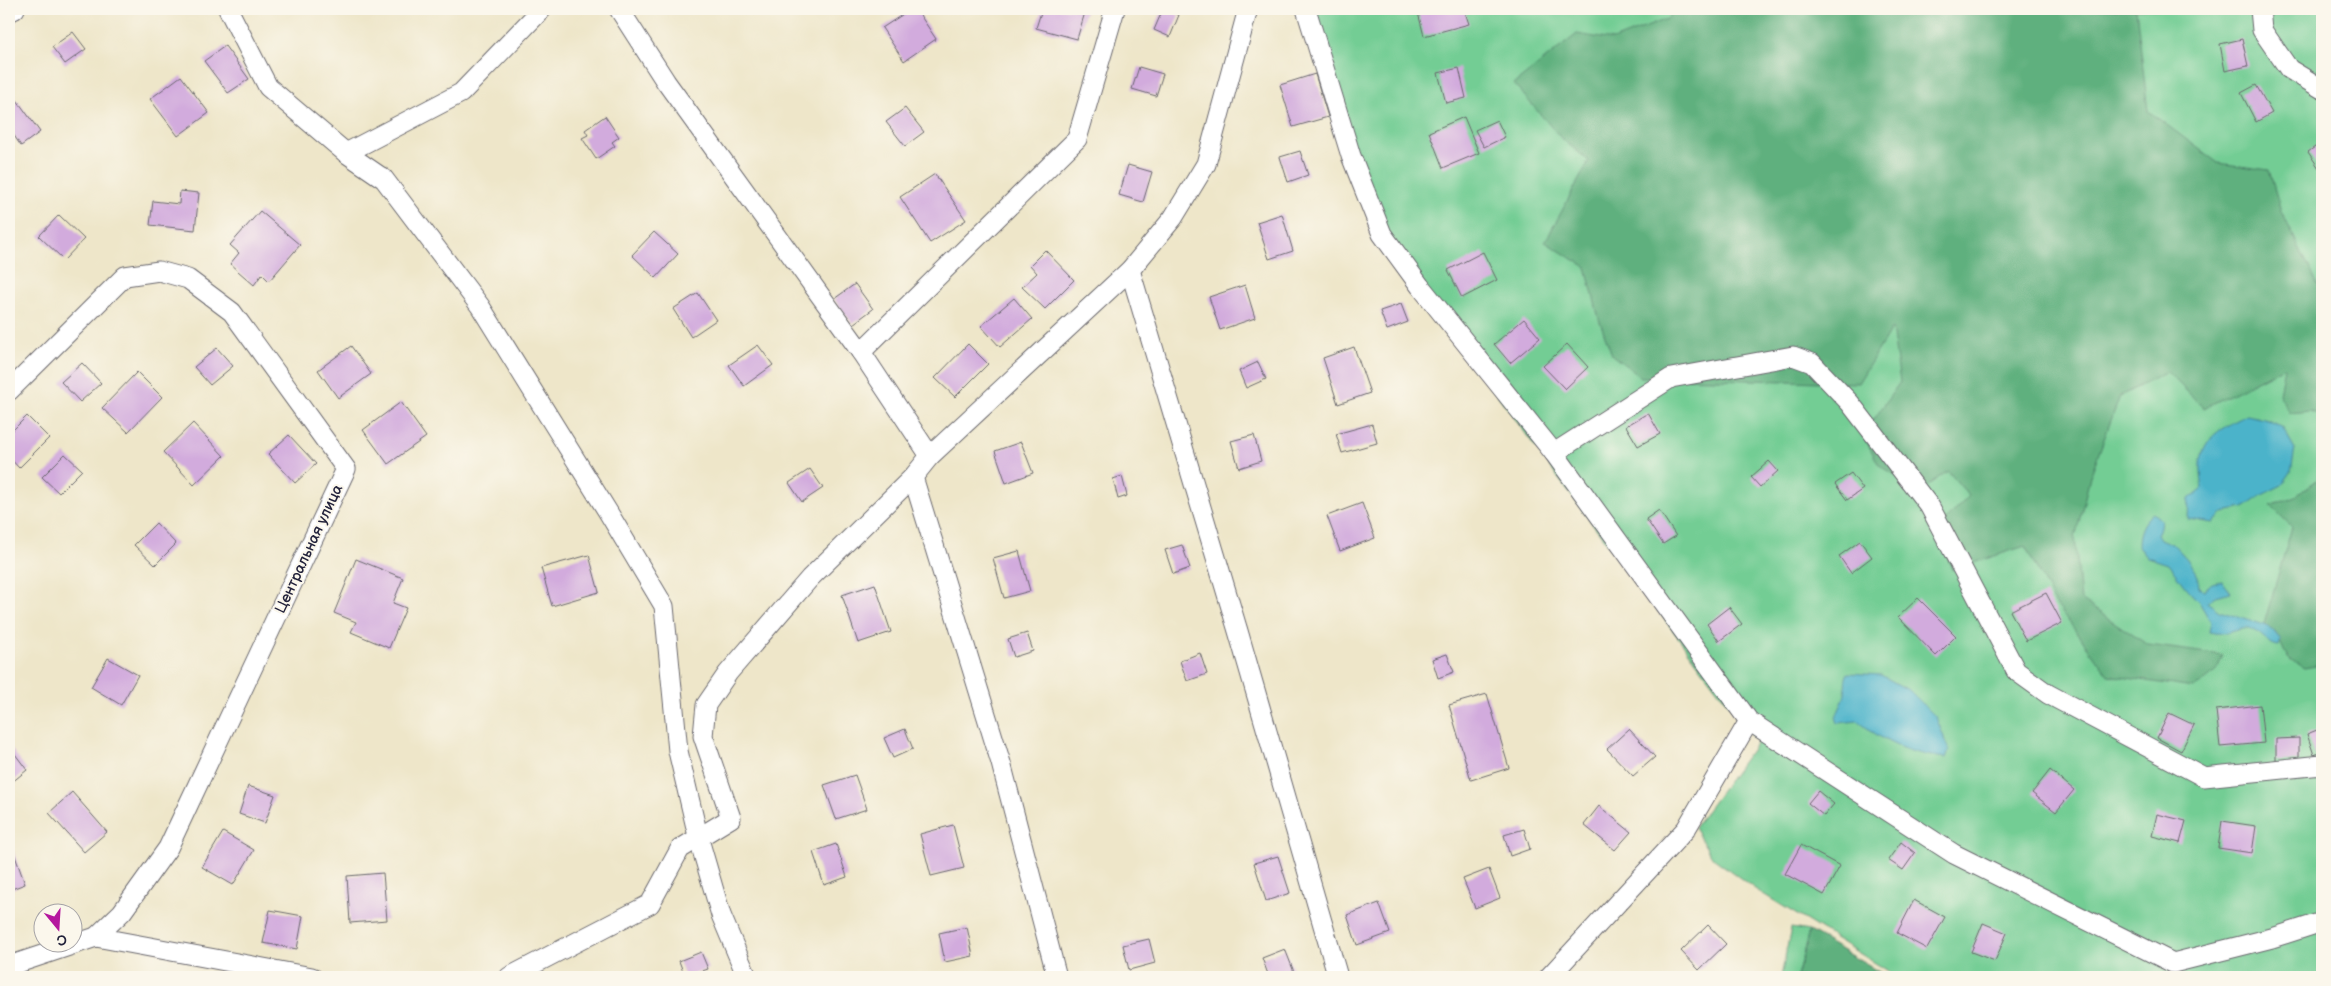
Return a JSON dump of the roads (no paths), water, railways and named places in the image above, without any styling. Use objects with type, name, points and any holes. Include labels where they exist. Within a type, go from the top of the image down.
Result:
[{"type":"street","points":[[228,9],[268,87],[346,152],[384,179],[480,306],[664,606],[678,751],[698,836],[721,914],[747,977]]},
{"type":"street","points":[[346,152],[461,93],[542,9]]},
{"type":"street","points":[[619,9],[666,82],[861,352],[930,456]]},
{"type":"street","points":[[861,352],[1077,139],[1115,9]]},
{"type":"street","points":[[509,977],[650,904],[680,849],[698,836],[731,818],[703,736],[706,705],[728,673],[810,578],[912,477],[930,456],[1130,270],[1173,218],[1206,164],[1248,9]]},
{"type":"street","points":[[1306,9],[1351,156],[1382,234],[1420,286],[1554,453],[1749,721],[1954,854],[2173,962],[2272,938],[2322,922]]},
{"type":"street","points":[[2260,9],[2262,30],[2289,69],[2322,89]]},
{"type":"street","points":[[1130,270],[1238,631],[1338,977]]},
{"type":"street","name":"Центральная улица","points":[[9,391],[125,276],[159,271],[188,279],[232,312],[346,469],[168,848],[122,912],[96,937],[9,966]]},
{"type":"street","points":[[1554,453],[1671,378],[1793,356],[1812,363],[1850,403],[1930,507],[2016,671],[2048,694],[2204,778],[2322,765]]},
{"type":"street","points":[[912,477],[1001,763],[1049,954],[1057,977]]},
{"type":"street","points":[[1549,977],[1686,829],[1749,721]]},
{"type":"street","name":"Центральная улица","points":[[96,937],[312,977]]},
{"type":"water","points":[[2247,415],[2268,420],[2283,428],[2295,449],[2291,472],[2282,485],[2262,495],[2244,508],[2223,512],[2214,523],[2188,519],[2189,499],[2203,488],[2201,461],[2203,451],[2208,442],[2223,428]]},
{"type":"water","points":[[2153,513],[2161,520],[2157,534],[2160,539],[2174,545],[2187,559],[2198,576],[2199,588],[2204,590],[2212,583],[2222,581],[2231,592],[2215,596],[2207,602],[2219,611],[2270,627],[2281,640],[2279,646],[2270,643],[2253,629],[2248,628],[2239,628],[2221,633],[2209,632],[2211,622],[2199,602],[2168,564],[2147,557],[2138,546],[2141,528]]},
{"type":"water","points":[[1848,673],[1881,675],[1910,691],[1936,717],[1949,750],[1946,758],[1899,747],[1858,721],[1838,723],[1836,717],[1843,702]]}]
